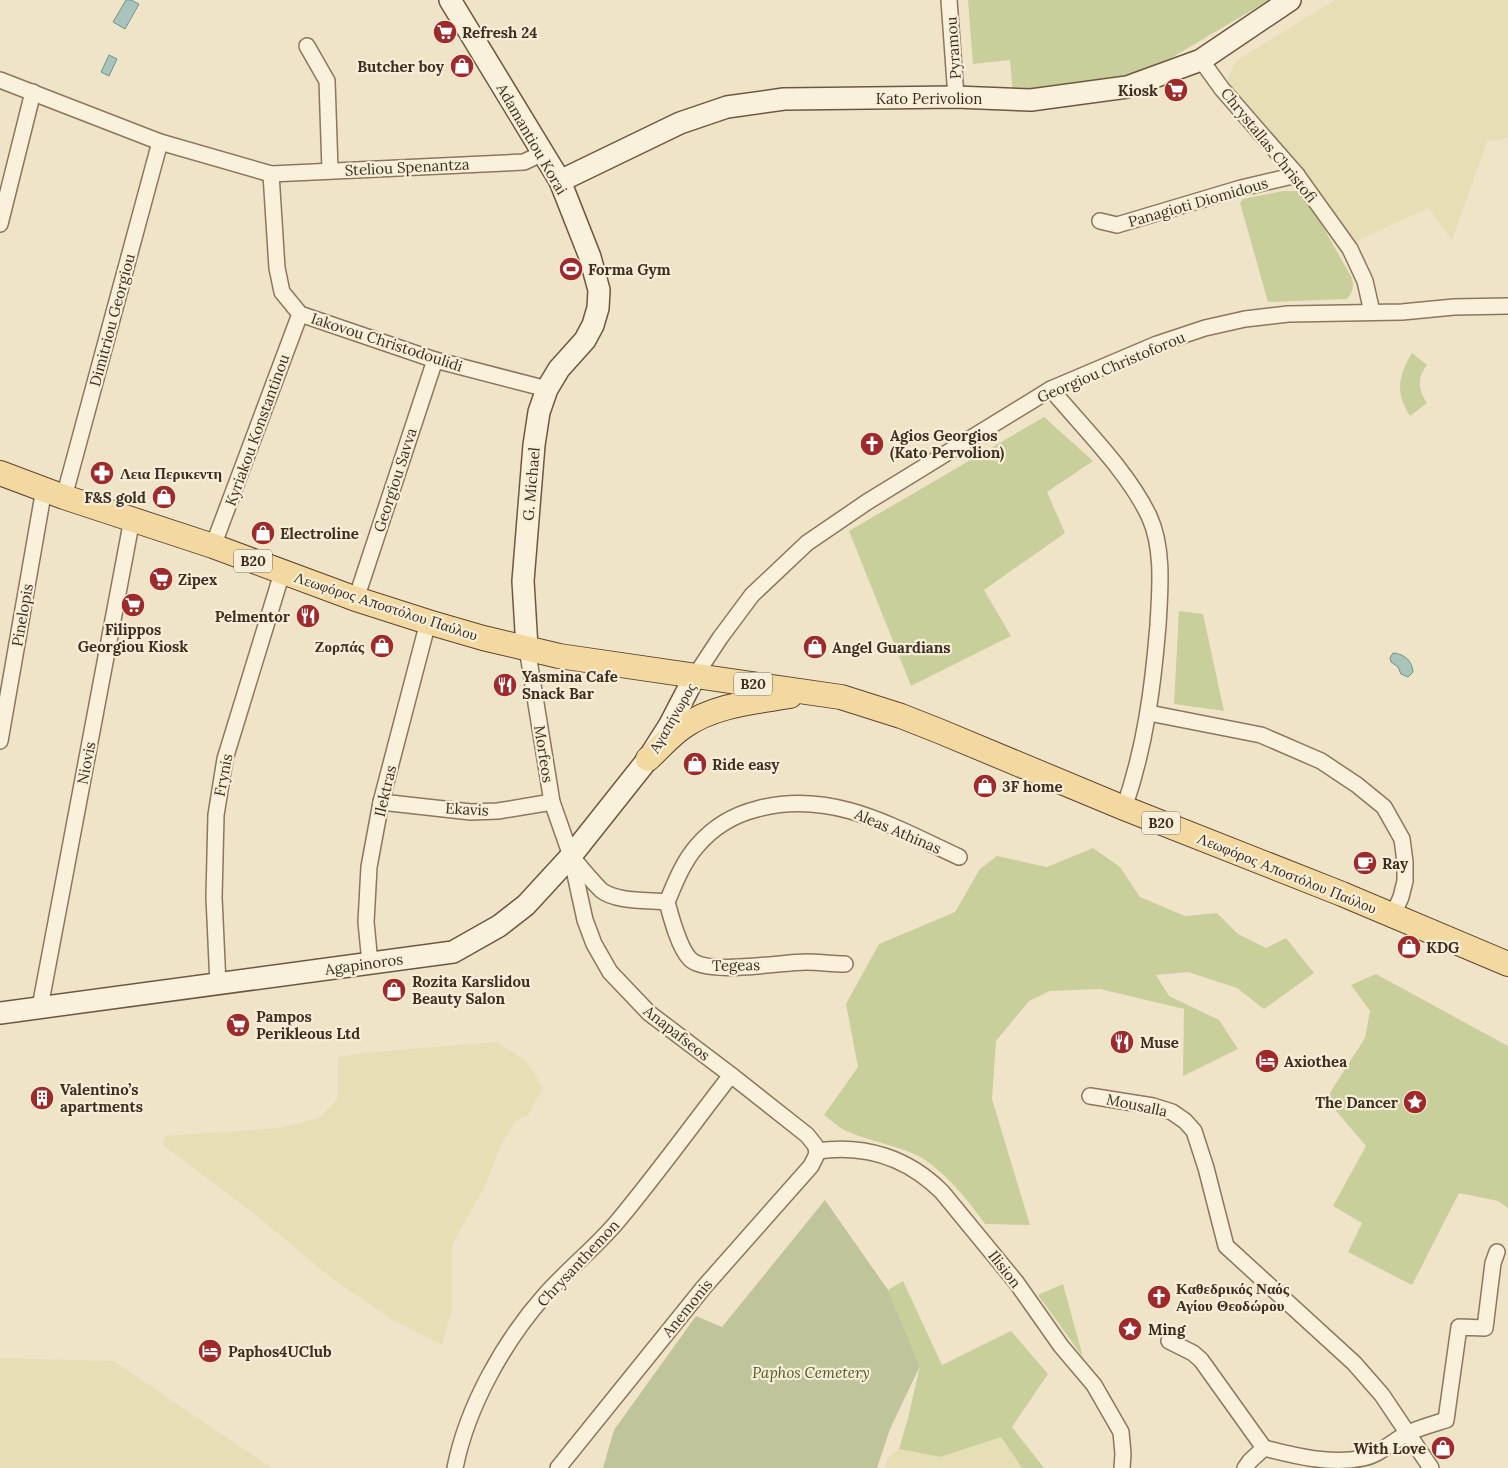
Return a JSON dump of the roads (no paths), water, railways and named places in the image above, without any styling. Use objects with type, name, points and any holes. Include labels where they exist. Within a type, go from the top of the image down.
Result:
[{"type":"main road","name":"Adamantiou Korai","points":[[450,0],[560,181],[596,275],[599,290],[598,308],[593,325],[585,340],[559,369],[546,389]]},
{"type":"main road","name":"Kato Perivolion","points":[[560,181],[680,124],[727,107],[784,99],[956,97],[1031,100],[1127,87],[1201,60],[1290,0]]},
{"type":"main road","name":"G. Michael","points":[[517,646],[534,445],[539,412],[546,389]]},
{"type":"main road","name":"Λεωφόρος Αποστόλου Παύλου","points":[[0,473],[214,546],[356,599],[428,622],[559,656],[695,676]]},
{"type":"main road","name":"B20","points":[[695,676],[812,692]]},
{"type":"main road","name":"Αγαπήνωρος","points":[[648,759],[669,726],[695,676]]},
{"type":"main road","name":"Λεωφόρος Αποστόλου Παύλου","points":[[812,692],[841,697],[901,716],[1508,964]]},
{"type":"main road","points":[[648,759],[682,728],[699,717],[720,709],[812,692]]},
{"type":"main road","name":"Agapinoros","points":[[0,1013],[40,1006],[453,952],[499,926],[526,905],[571,856],[648,759]]},
{"type":"street","name":"Pyramou","points":[[949,0],[956,97]]},
{"type":"street","points":[[306,46],[327,81],[330,170]]},
{"type":"street","name":"Chrystallas Christofi","points":[[1201,60],[1222,89],[1297,175],[1350,249],[1365,281],[1372,312]]},
{"type":"street","points":[[0,80],[160,142],[270,174]]},
{"type":"street","points":[[0,224],[33,92]]},
{"type":"street","name":"Dimitriou Georgiou","points":[[54,493],[160,142]]},
{"type":"street","name":"Steliou Spenantza","points":[[270,174],[524,162],[543,153]]},
{"type":"street","name":"Iakovou Christodoulidi","points":[[270,174],[277,268],[282,292],[300,314],[435,360],[546,389]]},
{"type":"street","name":"Panagioti Diomidous","points":[[1100,221],[1117,225],[1241,188],[1297,175]]},
{"type":"street","name":"Georgiou Christoforou","points":[[695,676],[752,595],[807,543],[867,502],[1051,389],[1157,344],[1205,328],[1245,319],[1288,314],[1402,312],[1454,307],[1508,306]]},
{"type":"street","name":"Kyriakou Konstantinou","points":[[214,546],[300,314]]},
{"type":"street","name":"Georgiou Savva","points":[[356,599],[435,360]]},
{"type":"street","points":[[1051,389],[1116,465],[1135,492],[1150,517],[1158,547],[1160,578],[1155,668],[1149,713],[1124,808]]},
{"type":"street","name":"Pinelopis","points":[[0,741],[54,493]]},
{"type":"street","name":"Niovis","points":[[40,1006],[132,519]]},
{"type":"street","name":"Frynis","points":[[218,984],[214,897],[216,815],[225,759],[282,572]]},
{"type":"street","name":"Ilektras","points":[[370,963],[366,922],[369,867],[381,802],[428,622]]},
{"type":"street","name":"Morfeos","points":[[517,646],[552,802],[571,856]]},
{"type":"street","points":[[1149,713],[1261,735],[1322,761],[1358,785],[1384,807],[1402,839],[1405,881],[1393,916]]},
{"type":"street","name":"Ekavis","points":[[381,802],[471,812],[498,811],[552,802]]},
{"type":"street","name":"Aleas Athinas","points":[[667,902],[681,870],[696,846],[720,824],[742,813],[769,806],[803,802],[845,809],[874,818],[959,857]]},
{"type":"street","points":[[571,856],[602,891],[610,895],[620,898],[667,902]]},
{"type":"street","name":"Anapafseos","points":[[571,856],[585,920],[594,944],[610,972],[649,1013],[807,1134],[817,1151]]},
{"type":"street","name":"Tegeas","points":[[667,902],[673,927],[689,958],[699,965],[725,968],[806,962],[845,964]]},
{"type":"street","name":"Chrysanthemon","points":[[455,1468],[462,1438],[474,1406],[487,1380],[517,1331],[544,1296],[591,1250],[616,1222],[731,1075]]},
{"type":"street","name":"Mousalla","points":[[1090,1096],[1153,1106],[1172,1112],[1186,1121],[1194,1131],[1206,1168],[1226,1246],[1232,1254],[1354,1364],[1382,1395],[1431,1468]]},
{"type":"street","name":"Ilision","points":[[817,1151],[850,1148],[891,1158],[914,1169],[929,1179],[942,1192],[1016,1282],[1061,1346],[1094,1385],[1121,1432],[1122,1468]]},
{"type":"street","name":"Anemonis","points":[[558,1468],[704,1287],[811,1166],[817,1151]]},
{"type":"street","points":[[1169,1341],[1201,1360],[1264,1448],[1306,1457],[1335,1460],[1363,1458],[1373,1455],[1407,1434],[1446,1420],[1459,1327],[1485,1328],[1493,1263],[1497,1252]]},
{"type":"street","points":[[1245,1468],[1264,1448]]},
{"type":"water","points":[[126,0],[139,4],[125,29],[113,22]]},
{"type":"water","points":[[109,55],[117,59],[109,76],[101,72]]},
{"type":"water","points":[[1393,653],[1401,655],[1409,661],[1413,672],[1408,677],[1401,674],[1398,667],[1391,662],[1390,658]]},
{"type":"place","name":"Refresh 24","points":[[445,32]]},
{"type":"place","name":"Butcher boy","points":[[462,66]]},
{"type":"place","name":"Kiosk","points":[[1176,90]]},
{"type":"place","name":"Forma Gym","points":[[571,269]]},
{"type":"place","name":"Agios Georgios (Kato Pervolion)","points":[[872,444]]},
{"type":"place","name":"Λεια Περικεντη","points":[[102,473]]},
{"type":"place","name":"F&S gold","points":[[164,497]]},
{"type":"place","name":"Electroline","points":[[263,533]]},
{"type":"place","name":"Zipex","points":[[161,579]]},
{"type":"place","name":"Filippos Georgiou Kiosk","points":[[133,605]]},
{"type":"place","name":"Pelmentor","points":[[308,616]]},
{"type":"place","name":"Ζορπάς","points":[[382,646]]},
{"type":"place","name":"Angel Guardians","points":[[815,647]]},
{"type":"place","name":"Yasmina Cafe Snack Bar","points":[[505,685]]},
{"type":"place","name":"Ride easy","points":[[695,764]]},
{"type":"place","name":"3F home","points":[[985,786]]},
{"type":"place","name":"Ray","points":[[1365,863]]},
{"type":"place","name":"KDG","points":[[1409,947]]},
{"type":"place","name":"Rozita Karslidou Beauty Salon","points":[[394,990]]},
{"type":"place","name":"Pampos Perikleous Ltd","points":[[238,1025]]},
{"type":"place","name":"Muse","points":[[1122,1042]]},
{"type":"place","name":"Axiothea","points":[[1267,1061]]},
{"type":"place","name":"Valentino’s apartments","points":[[42,1098]]},
{"type":"place","name":"The Dancer","points":[[1415,1102]]},
{"type":"place","name":"Καθεδρικός Ναός Αγίου Θεοδώρου","points":[[1159,1297]]},
{"type":"place","name":"Ming","points":[[1130,1329]]},
{"type":"place","name":"Paphos4UClub","points":[[210,1351]]},
{"type":"place","name":"With Love","points":[[1443,1448]]},
{"type":"park label","name":"Paphos Cemetery","points":[[811,1372]]}]
